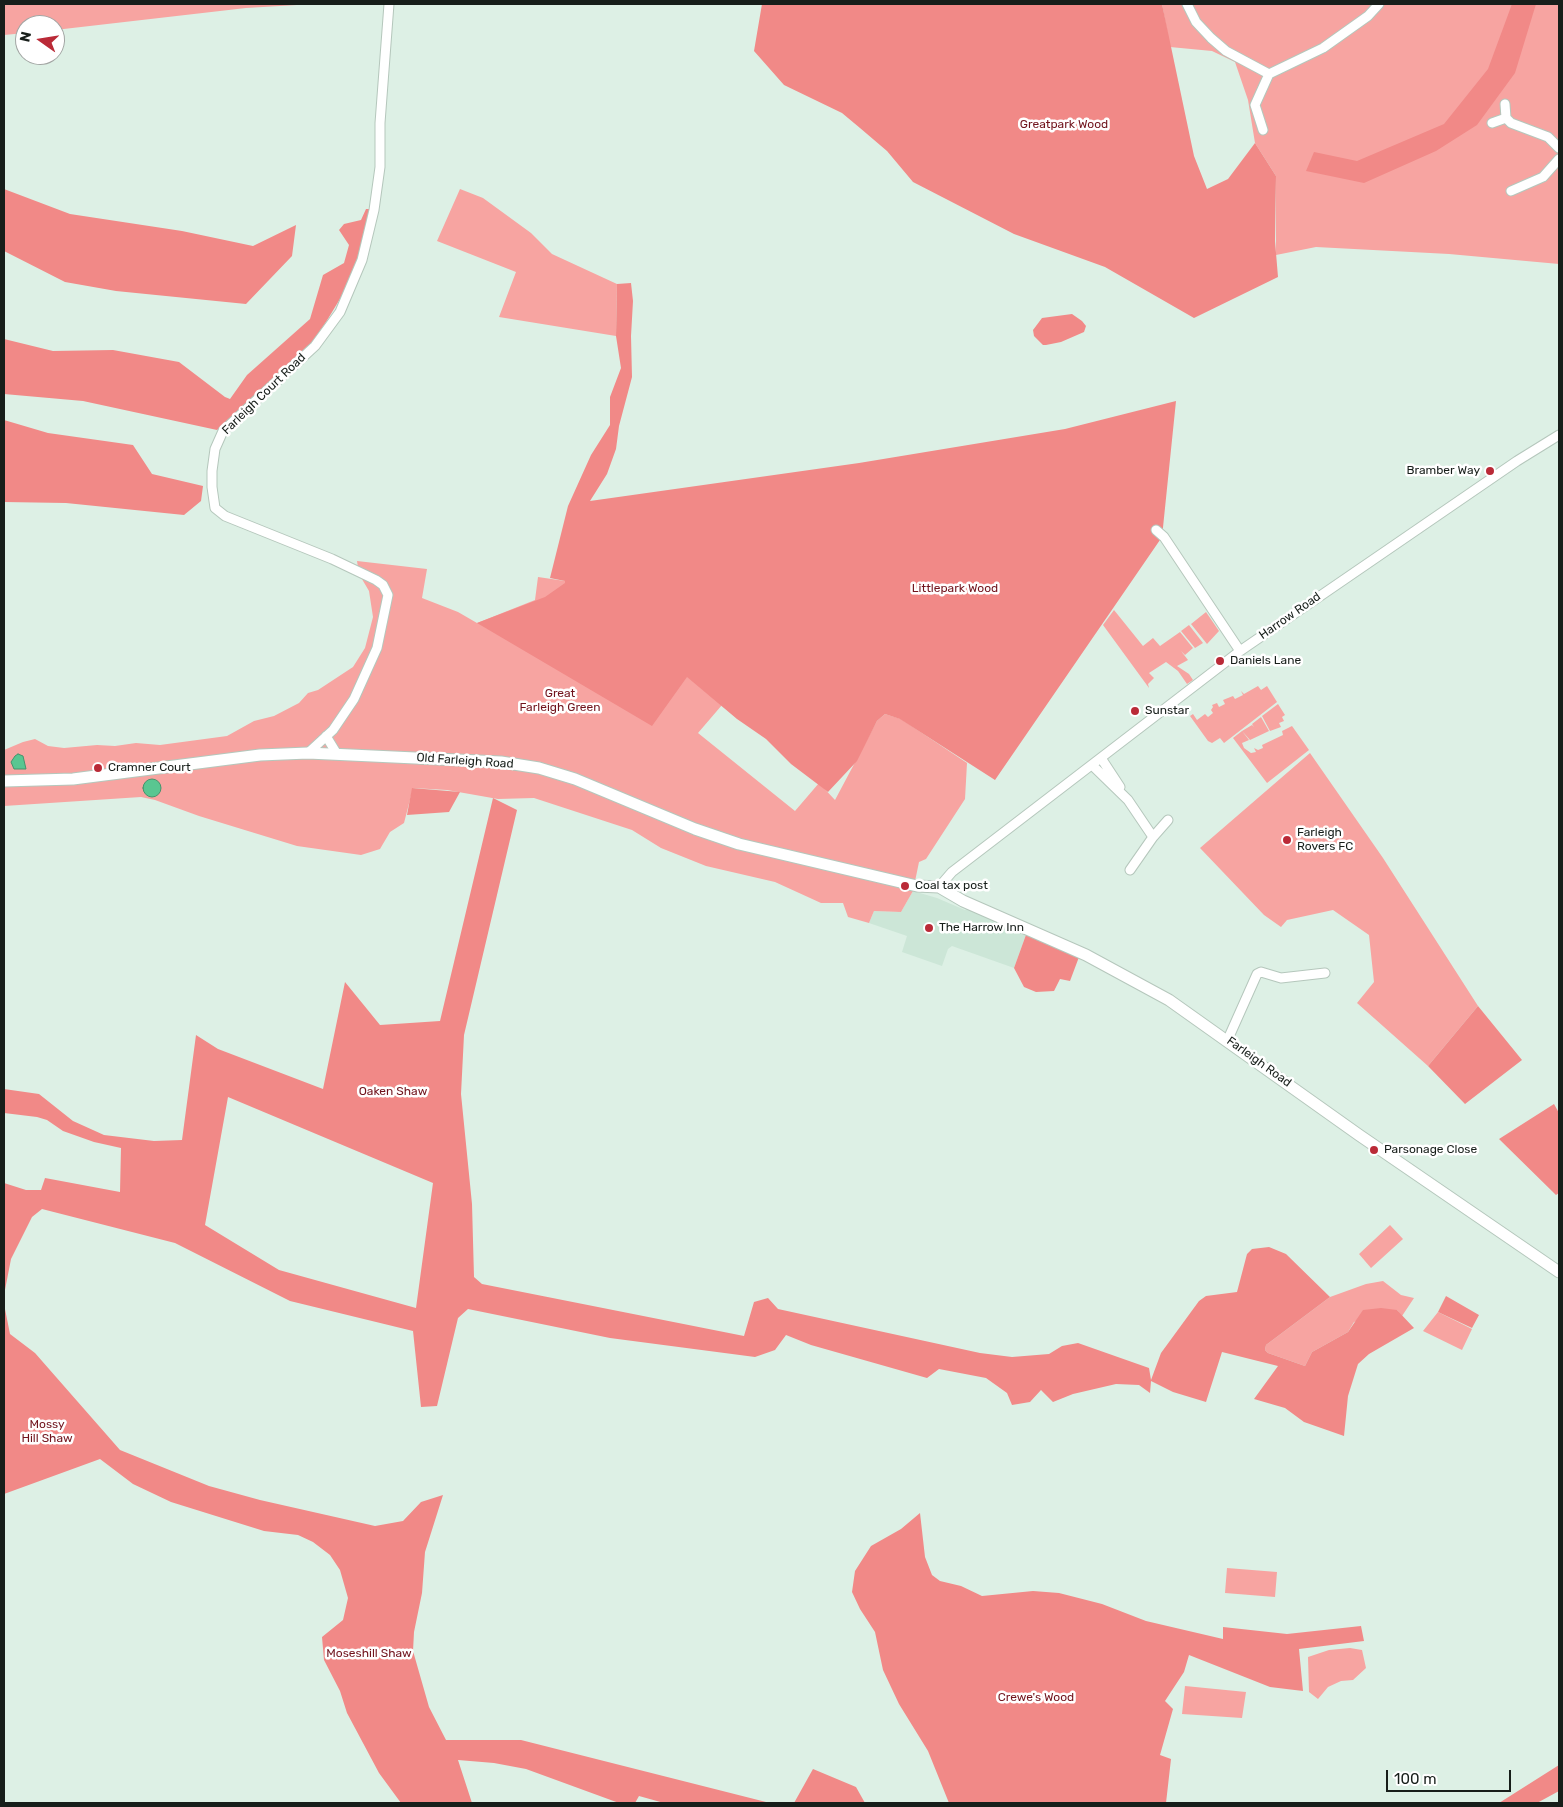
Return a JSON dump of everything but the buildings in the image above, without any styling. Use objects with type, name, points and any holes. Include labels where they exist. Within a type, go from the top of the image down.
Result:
[{"type":"street","name":"Farleigh Court Road","points":[[308,753],[326,736],[354,699],[377,648],[388,594],[383,585],[376,580],[332,559],[225,516],[215,508],[212,471],[215,448],[223,431],[315,346],[340,312],[363,257],[374,210],[380,167],[380,124],[388,4]]},
{"type":"street","points":[[1187,4],[1196,22],[1226,51],[1269,74]]},
{"type":"street","points":[[1263,130],[1255,105],[1269,74],[1323,48],[1368,16],[1379,4]]},
{"type":"street","points":[[1505,104],[1506,118]]},
{"type":"street","points":[[1492,123],[1506,118]]},
{"type":"street","points":[[1506,118],[1521,128],[1548,136],[1559,148]]},
{"type":"street","points":[[1511,192],[1543,177],[1559,160]]},
{"type":"street","name":"Harrow Road","points":[[939,887],[952,872],[1240,651],[1559,435]]},
{"type":"street","points":[[1156,530],[1164,537],[1240,651]]},
{"type":"street","points":[[326,736],[338,754]]},
{"type":"street","name":"Old Farleigh Road","points":[[4,781],[88,777],[260,755],[308,753],[501,762],[540,768],[575,779],[695,829],[739,844],[918,886],[939,887]]},
{"type":"street","points":[[1101,758],[1153,836]]},
{"type":"street","points":[[1092,765],[1128,800]]},
{"type":"street","points":[[1130,870],[1153,836],[1168,820]]},
{"type":"street","name":"Farleigh Road","points":[[939,887],[963,901],[1051,938],[1122,973],[1169,1000],[1228,1039],[1359,1135],[1559,1272]]},
{"type":"street","points":[[1228,1039],[1256,974],[1261,972],[1281,978],[1325,973]]},
{"type":"shaded area","points":[[18,754],[23,756],[26,769],[14,769],[11,762]]},
{"type":"shaded area","points":[[152,779],[158,782],[161,788],[158,794],[152,797],[146,794],[143,788],[146,782]]},
{"type":"shaded area","points":[[913,891],[937,898],[965,910],[968,908],[1027,932],[1014,968],[952,946],[948,949],[942,966],[902,952],[907,936],[869,923],[874,911],[901,912]]},
{"type":"green space","points":[[4,4],[314,4],[246,8],[65,29],[65,15],[15,15],[15,34],[4,35]]},
{"type":"green space","name":"Greatpark Wood","points":[[762,4],[1162,4],[1194,156],[1207,189],[1228,179],[1255,143],[1276,176],[1275,241],[1278,277],[1194,318],[1105,267],[1014,234],[913,182],[887,151],[842,113],[784,85],[754,51]]},
{"type":"green space","points":[[1162,4],[1559,4],[1559,264],[1449,254],[1316,247],[1276,255],[1276,176],[1255,143],[1248,100],[1235,62],[1212,51],[1170,47]]},
{"type":"green space","points":[[1512,4],[1536,4],[1515,73],[1477,125],[1436,151],[1364,183],[1306,171],[1314,152],[1357,161],[1444,124],[1488,69]]},
{"type":"green space","points":[[4,189],[70,214],[182,231],[253,246],[296,225],[292,256],[246,304],[116,291],[65,282],[4,251]]},
{"type":"green space","points":[[460,189],[483,198],[531,233],[552,254],[617,284],[616,336],[499,317],[516,272],[437,241]]},
{"type":"green space","points":[[366,209],[372,209],[360,253],[346,289],[326,322],[308,348],[248,405],[217,430],[83,401],[4,394],[4,339],[53,351],[113,350],[179,362],[230,399],[247,375],[310,319],[323,275],[344,263],[349,245],[339,230],[344,224],[361,220]]},
{"type":"green space","name":"Littlepark Wood","points":[[631,283],[633,301],[631,336],[632,377],[619,426],[616,449],[607,474],[590,501],[859,463],[1065,429],[1176,401],[1162,537],[995,780],[900,719],[885,714],[877,721],[857,761],[828,792],[791,764],[766,739],[737,719],[687,677],[652,726],[477,623],[545,597],[565,583],[565,581],[550,578],[568,506],[591,455],[610,425],[610,397],[621,368],[616,336],[617,284]]},
{"type":"green space","points":[[1072,314],[1086,326],[1084,332],[1061,342],[1046,345],[1043,345],[1034,336],[1033,330],[1042,318]]},
{"type":"green space","points":[[4,420],[48,433],[133,445],[152,474],[203,486],[201,501],[184,515],[66,503],[4,502]]},
{"type":"green space","name":"Great Farleigh Green","points":[[357,561],[427,569],[422,598],[458,612],[477,623],[535,600],[538,577],[565,581],[631,629],[722,705],[698,733],[795,811],[819,783],[835,800],[877,721],[885,714],[901,719],[967,763],[965,799],[926,859],[919,862],[913,891],[901,912],[874,911],[869,923],[848,917],[843,903],[821,903],[775,882],[706,866],[661,848],[632,830],[534,798],[498,799],[447,790],[413,788],[404,823],[390,832],[380,849],[361,855],[297,846],[141,797],[4,806],[4,750],[23,742],[35,739],[48,746],[64,748],[97,745],[115,746],[136,743],[160,745],[227,736],[254,721],[274,716],[299,703],[308,693],[318,690],[353,667],[365,648],[373,617],[369,591],[359,574]]},
{"type":"green space","points":[[1114,610],[1143,646],[1153,638],[1160,646],[1180,632],[1193,648],[1185,655],[1181,651],[1188,660],[1177,666],[1189,674],[1193,680],[1187,684],[1178,671],[1166,662],[1149,673],[1154,678],[1148,684],[1149,688],[1103,625]]},
{"type":"green space","points":[[1206,612],[1219,631],[1207,644],[1191,624]]},
{"type":"green space","points":[[1189,625],[1203,643],[1195,648],[1181,631]]},
{"type":"green space","points":[[1258,686],[1261,690],[1267,686],[1277,702],[1224,743],[1220,738],[1212,743],[1208,741],[1190,716],[1193,714],[1197,720],[1205,714],[1208,717],[1213,713],[1211,710],[1212,705],[1217,703],[1219,707],[1225,704],[1223,700],[1233,696],[1235,699],[1243,695],[1241,691],[1244,694]]},
{"type":"green space","points":[[1278,704],[1285,715],[1282,717],[1284,721],[1279,723],[1281,727],[1270,731],[1262,716]]},
{"type":"green space","points":[[1261,717],[1269,731],[1250,740],[1242,731],[1252,725],[1254,727],[1252,724]]},
{"type":"green space","points":[[1292,726],[1309,750],[1267,783],[1233,738],[1242,731],[1249,740],[1242,743],[1244,748],[1251,753],[1256,752],[1254,748],[1258,750],[1263,748],[1262,745],[1283,735],[1282,731]]},
{"type":"green space","points":[[1310,753],[1383,858],[1478,1006],[1428,1066],[1357,1003],[1374,982],[1369,935],[1333,910],[1287,920],[1281,927],[1264,915],[1200,848]]},
{"type":"green space","points":[[412,788],[460,792],[449,812],[407,815]]},
{"type":"green space","name":"Oaken Shaw","points":[[493,798],[517,810],[464,1035],[461,1094],[472,1204],[474,1277],[482,1284],[744,1336],[754,1302],[768,1298],[778,1309],[980,1353],[1012,1357],[1049,1354],[1062,1346],[1078,1343],[1149,1368],[1151,1380],[1161,1353],[1199,1301],[1206,1296],[1237,1292],[1247,1254],[1252,1249],[1269,1247],[1286,1254],[1330,1297],[1266,1345],[1265,1350],[1268,1353],[1305,1366],[1312,1352],[1348,1332],[1363,1310],[1381,1308],[1397,1310],[1414,1328],[1369,1354],[1358,1364],[1348,1396],[1344,1436],[1304,1422],[1285,1408],[1254,1399],[1278,1366],[1222,1352],[1206,1402],[1173,1392],[1151,1381],[1150,1393],[1139,1385],[1116,1384],[1073,1394],[1053,1402],[1041,1390],[1030,1402],[1012,1405],[1007,1393],[986,1378],[939,1369],[927,1378],[811,1345],[786,1335],[775,1350],[755,1357],[610,1338],[468,1309],[458,1318],[437,1406],[421,1407],[413,1331],[290,1301],[175,1243],[42,1209],[32,1217],[11,1259],[4,1295],[4,1183],[26,1190],[41,1190],[45,1178],[120,1192],[121,1148],[94,1142],[63,1131],[47,1120],[37,1117],[4,1113],[4,1089],[39,1094],[73,1121],[104,1135],[154,1141],[182,1140],[196,1035],[218,1049],[323,1089],[345,982],[380,1025],[440,1021]],"holes":[[[228,1097],[433,1183],[416,1308],[279,1270],[205,1225]]]},
{"type":"green space","points":[[1027,932],[1079,957],[1070,981],[1060,979],[1054,991],[1036,992],[1024,987],[1014,968]]},
{"type":"green space","points":[[1478,1006],[1522,1060],[1465,1104],[1428,1066]]},
{"type":"green space","points":[[1554,1104],[1559,1113],[1559,1193],[1556,1195],[1499,1139]]},
{"type":"green space","points":[[1390,1225],[1403,1239],[1371,1268],[1359,1254]]},
{"type":"green space","points":[[1383,1281],[1401,1295],[1414,1298],[1402,1316],[1397,1310],[1354,1322],[1348,1332],[1312,1352],[1305,1366],[1268,1353],[1265,1350],[1266,1345],[1330,1297],[1366,1284]]},
{"type":"green space","points":[[1446,1296],[1479,1315],[1472,1328],[1438,1312]]},
{"type":"green space","name":"Moseshill Shaw","points":[[4,1304],[10,1334],[35,1353],[120,1450],[209,1486],[260,1500],[375,1526],[403,1521],[421,1502],[443,1495],[425,1552],[422,1593],[414,1632],[413,1651],[429,1707],[446,1740],[521,1740],[770,1803],[664,1803],[639,1796],[635,1803],[619,1803],[526,1769],[494,1763],[458,1760],[472,1803],[401,1803],[379,1773],[347,1713],[340,1691],[324,1660],[322,1637],[343,1620],[348,1598],[340,1570],[330,1555],[313,1542],[298,1535],[264,1531],[171,1502],[133,1484],[100,1459],[4,1494]]},
{"type":"green space","points":[[1438,1312],[1472,1329],[1462,1350],[1423,1331]]},
{"type":"green space","name":"Crewe's Wood","points":[[920,1513],[925,1557],[932,1575],[940,1581],[961,1586],[982,1596],[1033,1591],[1059,1593],[1102,1604],[1146,1621],[1223,1639],[1223,1627],[1287,1634],[1361,1626],[1364,1641],[1299,1649],[1303,1691],[1270,1687],[1189,1655],[1184,1672],[1165,1701],[1173,1709],[1160,1755],[1171,1759],[1166,1803],[949,1803],[928,1751],[899,1704],[883,1670],[875,1632],[860,1609],[852,1592],[855,1571],[871,1546],[901,1529]]},
{"type":"green space","points":[[1227,1568],[1277,1572],[1275,1597],[1225,1593]]},
{"type":"green space","points":[[1350,1648],[1362,1650],[1366,1668],[1353,1680],[1341,1681],[1328,1687],[1318,1699],[1309,1692],[1308,1657],[1329,1650]]},
{"type":"green space","points":[[1185,1686],[1246,1692],[1242,1718],[1182,1714]]},
{"type":"green space","points":[[1559,1765],[1559,1791],[1537,1803],[1499,1803]]},
{"type":"green space","points":[[813,1769],[856,1787],[865,1803],[794,1803]]},
{"type":"place","name":"Bramber Way","points":[[1490,471]]},
{"type":"place","name":"Daniels Lane","points":[[1220,661]]},
{"type":"place","name":"Sunstar","points":[[1135,711]]},
{"type":"place","name":"Cramner Court","points":[[98,768]]},
{"type":"place","name":"Farleigh Rovers FC","points":[[1287,840]]},
{"type":"place","name":"Coal tax post","points":[[905,886]]},
{"type":"place","name":"The Harrow Inn","points":[[929,928]]},
{"type":"place","name":"Parsonage Close","points":[[1374,1150]]},
{"type":"park label","name":"Mossy Hill Shaw","points":[[47,1432]]}]
